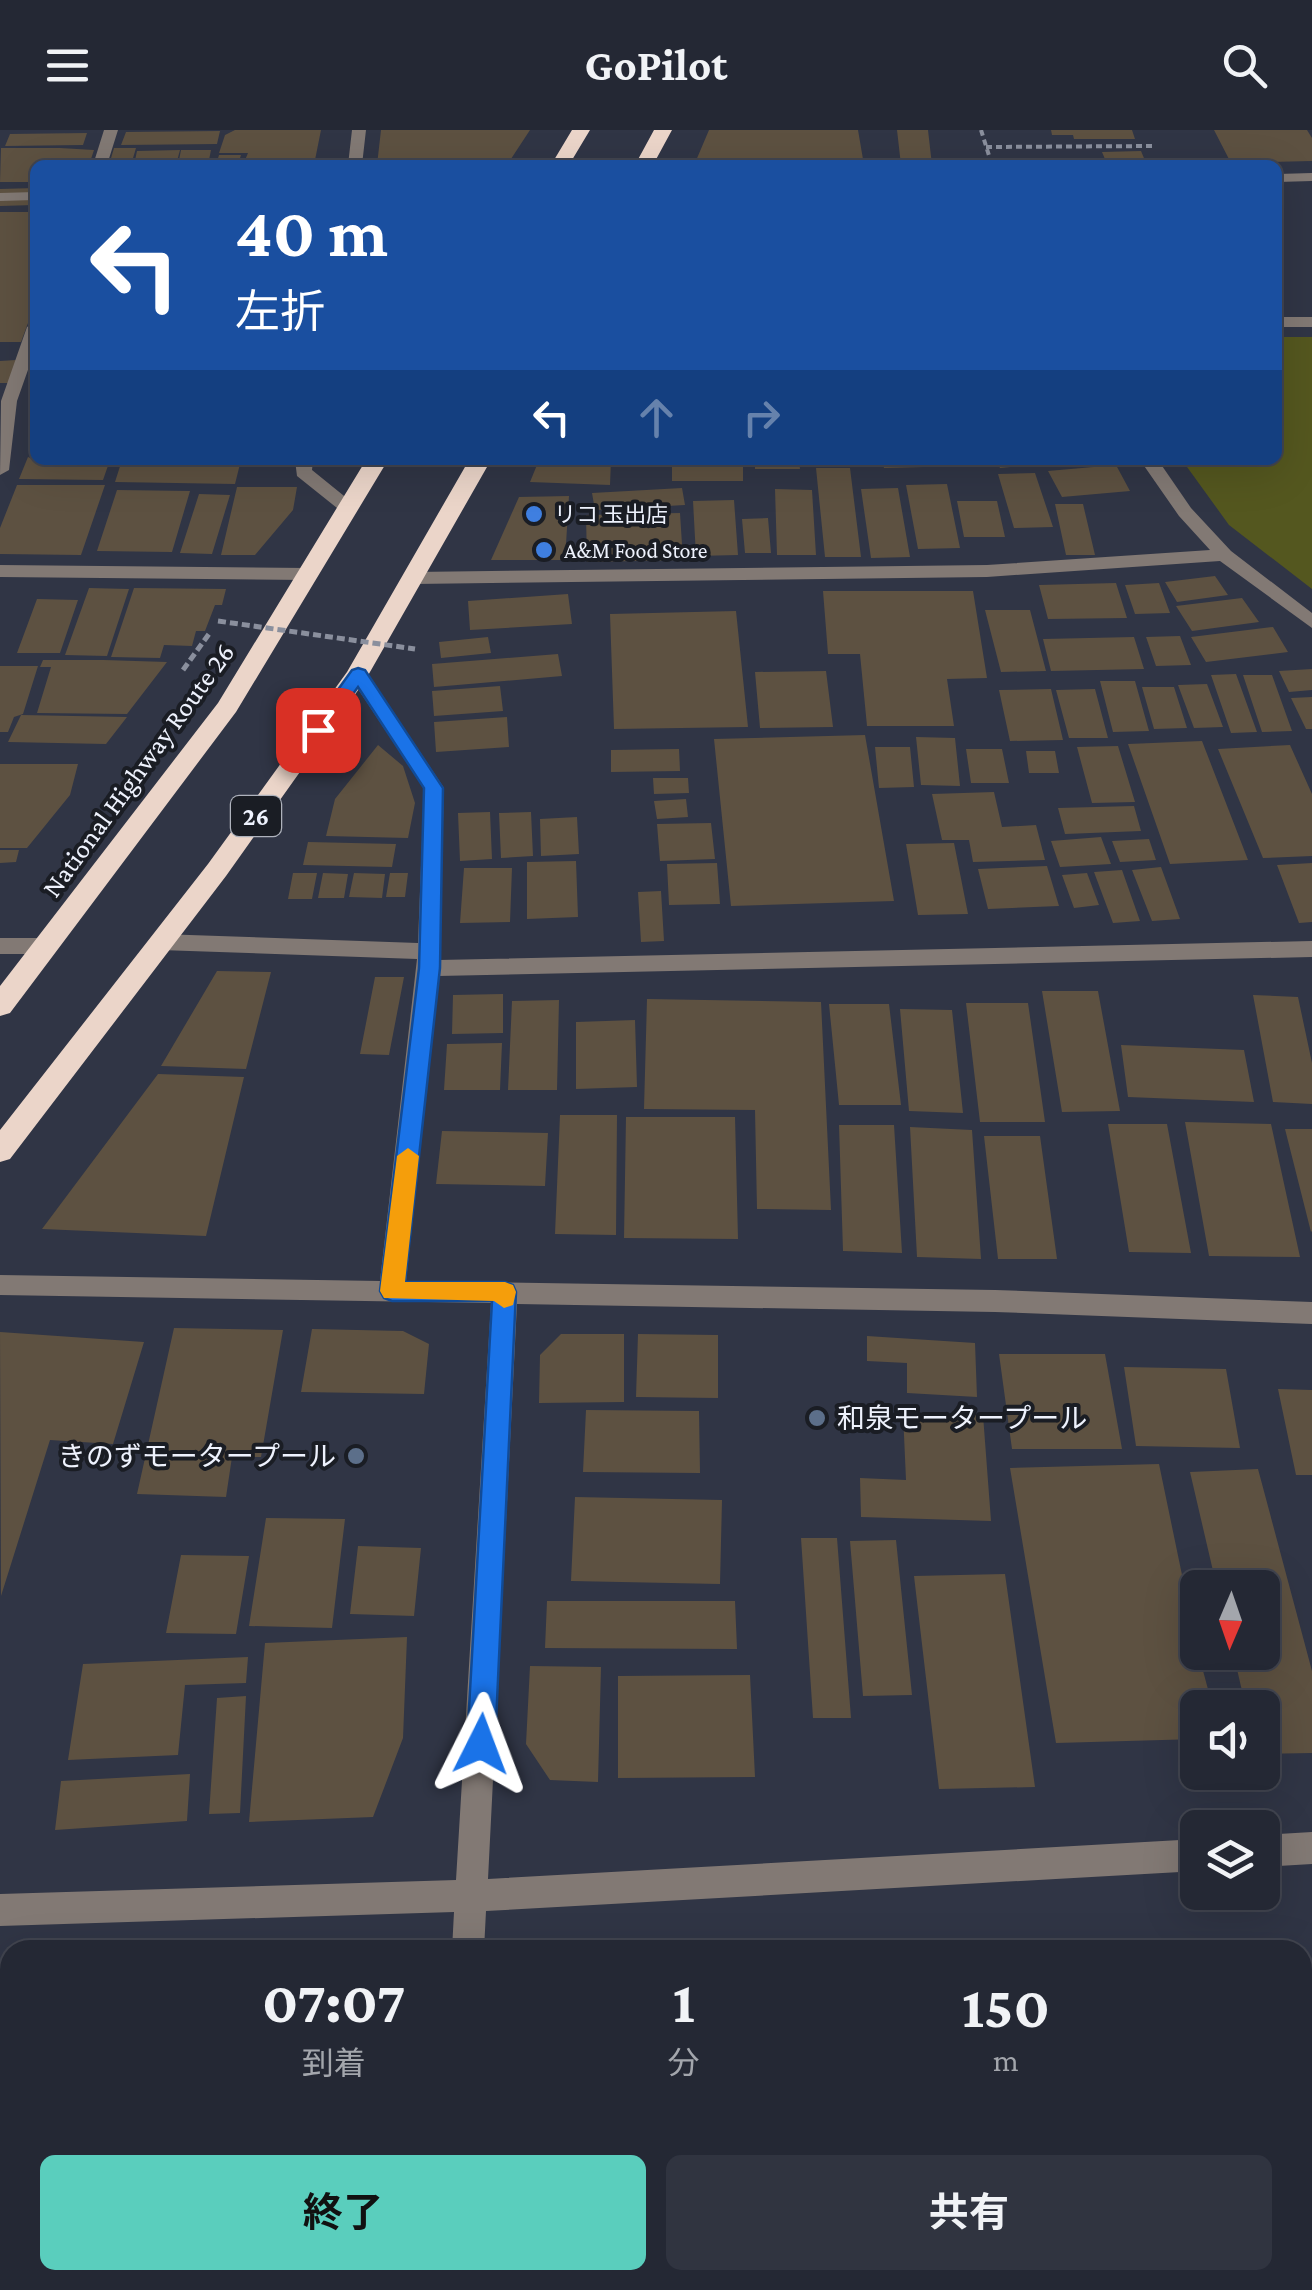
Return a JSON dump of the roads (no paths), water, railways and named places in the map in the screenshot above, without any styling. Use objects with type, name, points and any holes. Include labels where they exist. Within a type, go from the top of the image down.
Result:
[{"type":"highway","points":[[563,160],[580,130]]},
{"type":"highway","points":[[647,160],[663,130]]},
{"type":"highway","name":"National Highway Route 26","points":[[0,1006],[228,706],[374,465]]},
{"type":"highway","name":"26","points":[[0,1152],[217,870],[358,674],[477,465]]},
{"type":"street","points":[[102,160],[111,130]]},
{"type":"street","points":[[356,160],[359,130]]},
{"type":"street","points":[[1282,178],[1312,176]]},
{"type":"street","points":[[0,197],[30,196]]},
{"type":"street","points":[[1282,322],[1312,322]]},
{"type":"street","points":[[0,470],[10,402],[30,342]]},
{"type":"street","points":[[304,465],[303,472],[348,508]]},
{"type":"street","points":[[1152,465],[1185,512],[1224,555],[1312,622]]},
{"type":"street","points":[[414,578],[987,571],[1224,555]]},
{"type":"street","points":[[0,571],[307,574]]},
{"type":"street","points":[[358,674],[434,788],[429,959],[392,1291]]},
{"type":"street","points":[[160,942],[429,959],[1312,949]]},
{"type":"street","points":[[0,946],[46,946]]},
{"type":"street","points":[[0,1285],[995,1301],[1312,1313]]},
{"type":"street","points":[[469,1940],[505,1292]]},
{"type":"street","points":[[1280,1850],[1312,1848]]},
{"type":"street","points":[[0,1910],[473,1896],[1180,1855]]},
{"type":"place","name":"リコ 玉出店","points":[[534,514]]},
{"type":"place","name":"A&M Food Store","points":[[544,550]]},
{"type":"place","name":"和泉モータープール","points":[[817,1418]]},
{"type":"place","name":"きのずモータープール","points":[[356,1456]]}]
